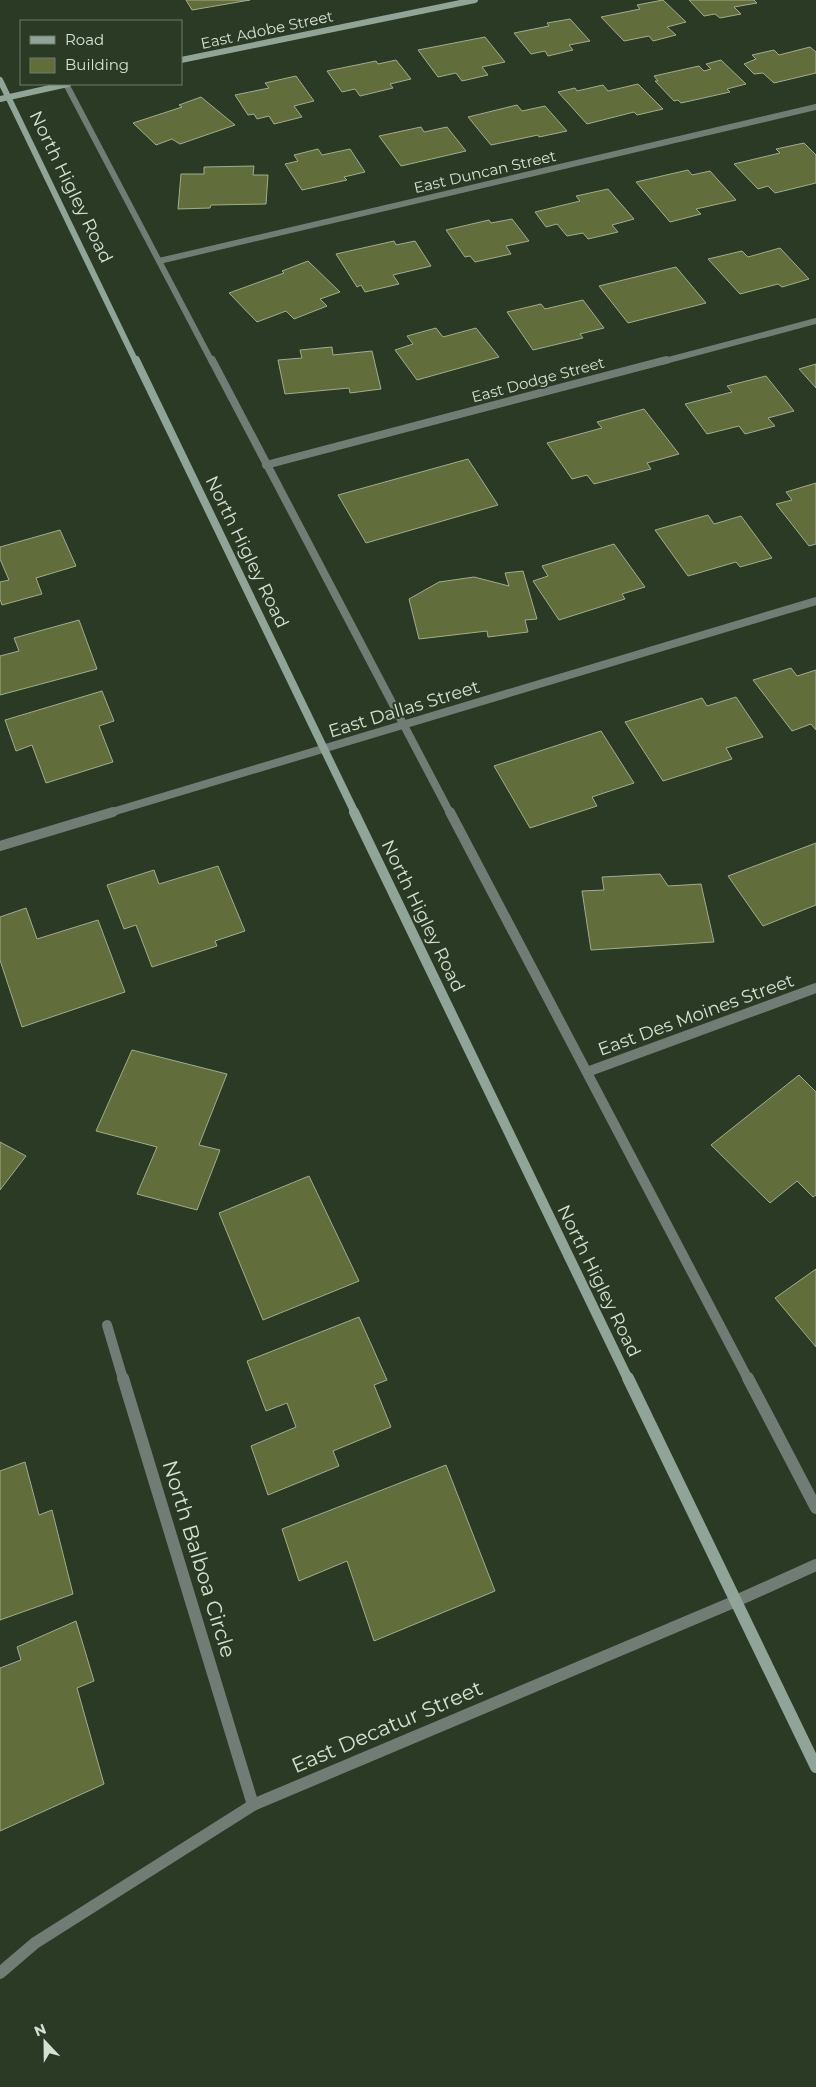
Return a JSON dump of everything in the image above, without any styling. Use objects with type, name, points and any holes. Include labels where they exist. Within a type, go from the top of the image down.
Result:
[{"type":"main road","name":"East Adobe Street","points":[[182,60],[475,0]]},
{"type":"main road","name":"North Higley Road","points":[[0,80],[5,98],[325,750],[816,1767]]},
{"type":"main road","points":[[5,98],[63,85]]},
{"type":"street","points":[[68,85],[816,1508]]},
{"type":"street","name":"East Duncan Street","points":[[159,261],[816,107]]},
{"type":"street","name":"East Dodge Street","points":[[266,464],[816,322]]},
{"type":"street","name":"East Dallas Street","points":[[0,846],[325,750],[816,601]]},
{"type":"street","name":"East Des Moines Street","points":[[587,1072],[816,988]]},
{"type":"street","name":"North Balboa Circle","points":[[107,1325],[253,1805]]},
{"type":"street","name":"East Decatur Street","points":[[0,1973],[35,1943],[253,1805],[736,1601],[816,1565]]},
{"type":"building","points":[[186,0],[250,0],[192,10]]},
{"type":"building","points":[[663,0],[686,22],[667,27],[676,35],[653,41],[649,36],[624,41],[601,17],[640,9],[637,5]]},
{"type":"building","points":[[689,0],[754,0],[757,3],[734,7],[741,14],[720,18],[715,14],[704,16]]},
{"type":"building","points":[[570,19],[590,41],[569,45],[573,50],[548,56],[545,51],[531,54],[514,33],[549,26],[547,23]]},
{"type":"building","points":[[485,37],[505,62],[482,67],[488,75],[462,81],[456,73],[438,77],[418,50]]},
{"type":"building","points":[[810,47],[816,52],[816,73],[774,83],[763,73],[754,74],[744,64],[756,59],[752,55],[774,50],[779,55]]},
{"type":"building","points":[[396,60],[411,79],[390,84],[393,88],[360,96],[355,89],[342,92],[327,71],[376,61],[378,64]]},
{"type":"building","points":[[721,60],[746,84],[727,89],[730,92],[681,103],[678,100],[674,101],[655,81],[658,81],[654,76],[699,66],[704,71],[711,69],[706,64]]},
{"type":"building","points":[[296,76],[314,101],[294,106],[302,117],[274,124],[269,116],[257,119],[254,114],[248,115],[235,95],[269,88],[265,83]]},
{"type":"building","points":[[638,84],[663,109],[637,115],[634,112],[587,124],[558,92],[575,88],[577,91],[603,85],[608,91]]},
{"type":"building","points":[[201,97],[235,125],[180,144],[172,139],[156,145],[133,123],[182,107],[179,105]]},
{"type":"building","points":[[517,105],[522,111],[545,106],[567,131],[491,145],[468,117]]},
{"type":"building","points":[[421,127],[424,132],[447,127],[466,151],[401,166],[379,136]]},
{"type":"building","points":[[804,143],[816,155],[816,183],[775,193],[768,186],[758,189],[734,164],[780,153],[776,149]]},
{"type":"building","points":[[318,149],[322,155],[350,149],[365,172],[344,177],[347,180],[302,190],[285,164],[298,161],[294,155]]},
{"type":"building","points":[[254,166],[253,175],[268,175],[266,204],[211,205],[210,208],[178,209],[181,174],[204,174],[204,167]]},
{"type":"building","points":[[688,170],[692,175],[710,171],[736,200],[696,209],[701,214],[670,222],[636,182]]},
{"type":"building","points":[[608,189],[634,219],[612,225],[618,232],[588,239],[583,233],[567,236],[557,224],[546,227],[535,212],[580,201],[576,196]]},
{"type":"building","points":[[512,219],[529,241],[506,246],[511,254],[475,262],[470,256],[465,257],[446,230],[489,220],[491,223]]},
{"type":"building","points":[[394,241],[396,245],[415,241],[431,266],[393,275],[399,284],[365,292],[361,285],[357,287],[336,254]]},
{"type":"building","points":[[780,248],[809,279],[782,287],[778,284],[740,294],[708,259],[742,251],[748,257]]},
{"type":"building","points":[[308,261],[340,292],[320,299],[327,306],[294,319],[286,311],[257,322],[229,293],[284,273],[282,271]]},
{"type":"building","points":[[676,267],[706,303],[628,323],[599,286]]},
{"type":"building","points":[[583,300],[604,328],[580,334],[583,338],[533,350],[507,312],[541,304],[545,309]]},
{"type":"building","points":[[436,328],[443,337],[476,328],[499,357],[417,380],[395,350],[413,344],[407,336]]},
{"type":"building","points":[[332,347],[333,355],[372,351],[381,389],[350,393],[349,388],[285,394],[278,360],[302,358],[300,350]]},
{"type":"building","points":[[816,364],[816,388],[799,369]]},
{"type":"building","points":[[766,376],[794,411],[768,418],[775,426],[745,434],[739,426],[707,434],[685,404],[732,392],[727,386]]},
{"type":"building","points":[[644,409],[679,454],[647,463],[651,469],[594,484],[587,475],[572,479],[547,443],[602,428],[597,422]]},
{"type":"building","points":[[468,459],[498,505],[366,543],[338,495]]},
{"type":"building","points":[[816,483],[816,544],[809,546],[776,504],[792,500],[786,492]]},
{"type":"building","points":[[708,515],[714,524],[741,516],[772,558],[740,567],[736,562],[688,576],[655,530]]},
{"type":"building","points":[[60,530],[76,566],[36,578],[42,594],[2,605],[0,582],[9,580],[0,559],[0,547]]},
{"type":"building","points":[[614,544],[645,587],[622,594],[625,599],[559,620],[533,581],[548,576],[542,566]]},
{"type":"building","points":[[523,571],[537,619],[525,620],[528,632],[488,637],[487,631],[419,639],[409,599],[439,582],[474,577],[509,586],[505,573]]},
{"type":"building","points":[[79,620],[97,669],[0,695],[0,656],[19,651],[14,638]]},
{"type":"building","points":[[791,668],[797,676],[816,670],[816,730],[811,724],[792,731],[753,680]]},
{"type":"building","points":[[102,691],[114,721],[99,726],[113,762],[46,783],[32,745],[16,751],[5,720]]},
{"type":"building","points":[[736,697],[763,737],[726,748],[732,759],[663,781],[625,722],[702,698],[707,706]]},
{"type":"building","points":[[601,731],[634,783],[592,797],[597,806],[530,828],[494,766]]},
{"type":"building","points":[[816,843],[816,905],[763,926],[728,876]]},
{"type":"building","points":[[218,866],[245,931],[215,941],[217,946],[152,967],[136,925],[124,929],[107,885],[154,870],[159,884]]},
{"type":"building","points":[[660,874],[668,886],[701,884],[714,942],[591,950],[582,891],[604,890],[602,877]]},
{"type":"building","points":[[26,908],[37,939],[98,920],[125,992],[22,1027],[0,960],[0,917]]},
{"type":"building","points":[[132,1050],[227,1074],[199,1145],[220,1150],[197,1210],[137,1194],[157,1147],[96,1131]]},
{"type":"building","points":[[799,1075],[816,1092],[816,1195],[813,1197],[797,1181],[770,1203],[711,1145]]},
{"type":"building","points":[[0,1142],[26,1156],[0,1190]]},
{"type":"building","points":[[309,1176],[359,1281],[263,1320],[219,1213]]},
{"type":"building","points":[[816,1269],[816,1347],[775,1298]]},
{"type":"building","points":[[359,1317],[387,1380],[374,1385],[391,1427],[333,1451],[339,1466],[268,1495],[251,1446],[296,1427],[287,1403],[266,1411],[247,1361]]},
{"type":"building","points":[[25,1462],[39,1515],[52,1510],[73,1594],[0,1620],[0,1471]]},
{"type":"building","points":[[446,1465],[495,1591],[374,1641],[347,1561],[299,1581],[282,1529]]},
{"type":"building","points":[[76,1621],[94,1681],[77,1688],[104,1784],[0,1831],[0,1668],[21,1660],[17,1647]]}]
